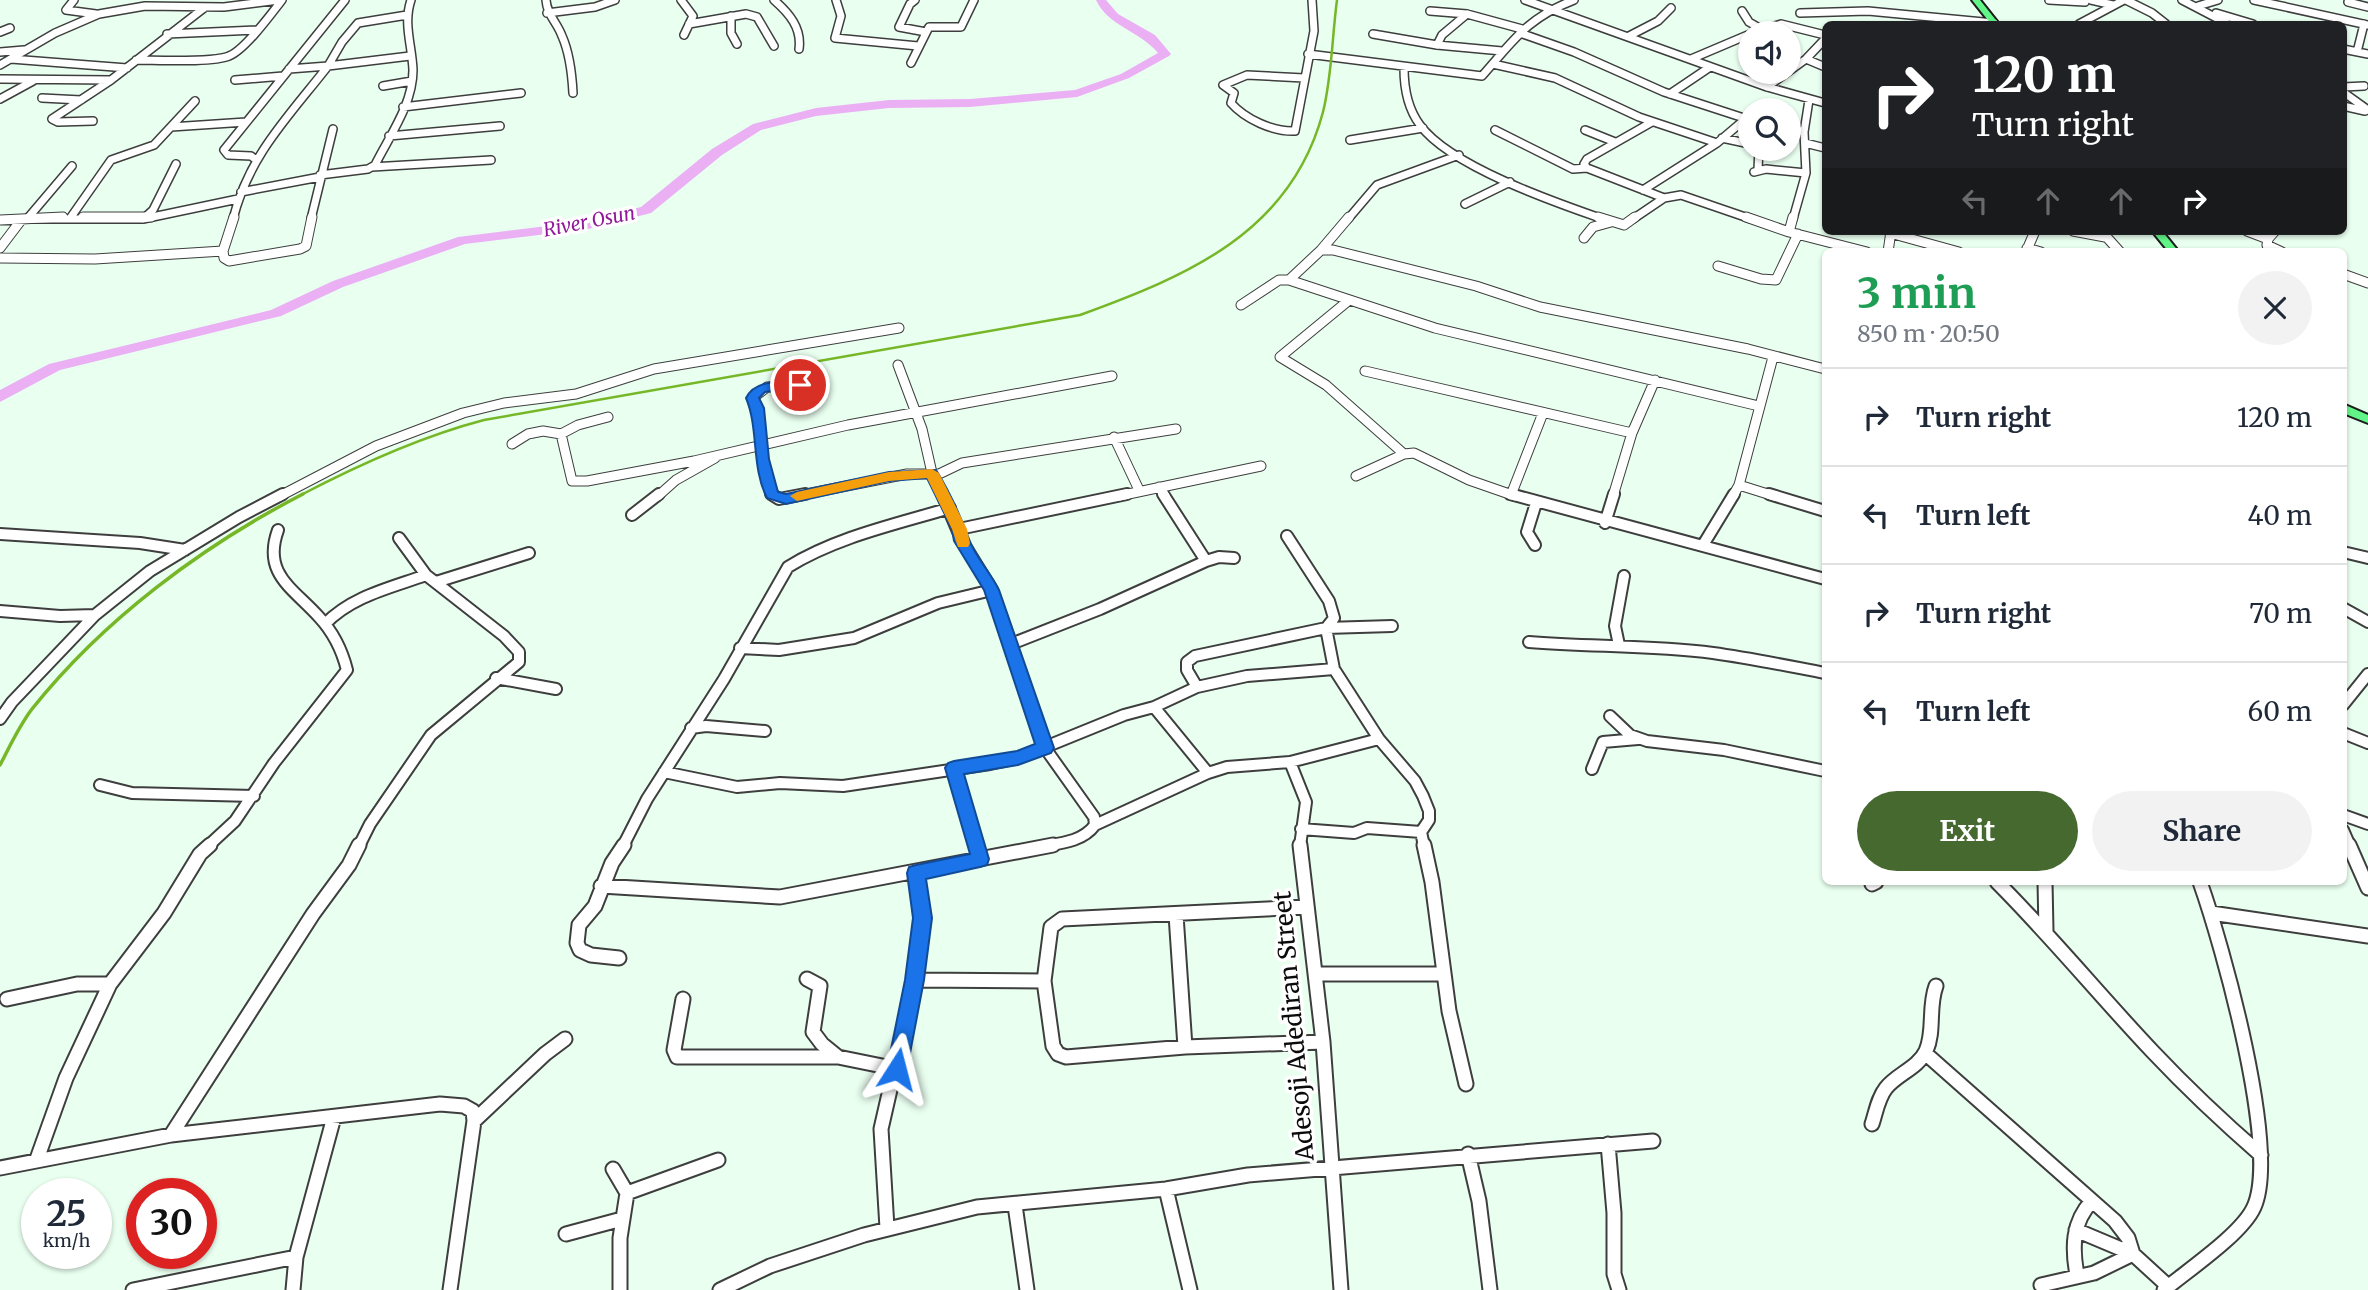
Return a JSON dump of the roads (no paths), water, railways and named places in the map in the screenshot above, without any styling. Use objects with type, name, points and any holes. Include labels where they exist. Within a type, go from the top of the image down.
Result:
[{"type":"main road","points":[[1976,0],[1992,21]]},
{"type":"main road","points":[[2347,411],[2368,419]]},
{"type":"street","points":[[74,0],[66,10],[99,14]]},
{"type":"street","points":[[0,65],[55,33],[99,14],[167,3],[204,8],[281,0]]},
{"type":"street","points":[[136,60],[223,58],[236,53],[281,0]]},
{"type":"street","points":[[255,159],[251,156],[224,153],[224,150],[345,0]]},
{"type":"street","points":[[372,167],[389,136],[412,81],[405,29],[411,0]]},
{"type":"street","points":[[546,0],[547,13],[555,19],[567,49],[573,76],[573,93]]},
{"type":"street","points":[[547,13],[595,7],[615,0]]},
{"type":"street","points":[[684,36],[692,16],[682,1],[692,0]]},
{"type":"street","points":[[774,0],[786,10],[798,30],[802,41],[799,49]]},
{"type":"street","points":[[836,0],[841,16],[835,38],[918,46]]},
{"type":"street","points":[[915,0],[899,27],[926,32]]},
{"type":"street","points":[[911,63],[929,27],[961,27],[974,0]]},
{"type":"street","points":[[1304,78],[1253,74],[1223,85],[1234,93],[1231,103],[1237,111],[1290,132],[1296,129],[1315,12],[1312,0]]},
{"type":"street","points":[[1525,0],[1767,87],[1822,102]]},
{"type":"street","points":[[1308,54],[1478,77],[1485,75],[1521,31],[1547,10],[1574,0]]},
{"type":"street","points":[[2049,0],[2113,5]]},
{"type":"street","points":[[2084,21],[2125,0],[2162,21]]},
{"type":"street","points":[[2182,0],[2223,21]]},
{"type":"street","points":[[2198,6],[2218,0]]},
{"type":"street","points":[[2254,0],[2366,25],[2357,52]]},
{"type":"street","points":[[2291,0],[2292,9]]},
{"type":"street","points":[[2087,1],[2102,11]]},
{"type":"street","points":[[2347,2],[2368,7]]},
{"type":"street","points":[[93,121],[52,120],[111,80],[204,8]]},
{"type":"street","points":[[1629,36],[1658,21],[1671,8]]},
{"type":"street","points":[[1430,10],[1467,14],[1521,31],[1670,94],[1738,116]]},
{"type":"street","points":[[1742,11],[1748,21]]},
{"type":"street","points":[[1800,13],[1868,11],[1947,21]]},
{"type":"street","points":[[2206,11],[2242,21]]},
{"type":"street","points":[[689,24],[746,14],[757,17],[774,46]]},
{"type":"street","points":[[1437,46],[1442,35],[1467,14]]},
{"type":"street","points":[[333,129],[306,246],[229,261],[224,258],[223,251],[239,196],[255,159],[328,66],[342,42],[359,23],[407,15]]},
{"type":"street","points":[[731,16],[731,33],[737,44]]},
{"type":"street","points":[[0,32],[10,28]]},
{"type":"street","points":[[167,34],[258,30]]},
{"type":"street","points":[[1801,30],[1822,36]]},
{"type":"street","points":[[1373,34],[1437,46],[1502,51]]},
{"type":"street","points":[[1691,60],[1738,40]]},
{"type":"street","points":[[1801,63],[1822,40]]},
{"type":"street","points":[[0,52],[27,50]]},
{"type":"street","points":[[2347,50],[2368,54]]},
{"type":"street","points":[[289,69],[410,56]]},
{"type":"street","points":[[11,59],[127,68]]},
{"type":"street","points":[[1805,60],[1822,66]]},
{"type":"street","points":[[1493,64],[1555,79],[1652,122],[1738,142]]},
{"type":"street","points":[[1670,94],[1710,67]]},
{"type":"street","points":[[1404,68],[1404,91],[1423,128],[1459,155],[1510,182],[1611,222],[1628,225],[1664,198],[1686,196],[1793,233],[1851,248]]},
{"type":"street","points":[[235,80],[283,76]]},
{"type":"street","points":[[0,79],[111,80]]},
{"type":"street","points":[[0,99],[35,80]]},
{"type":"street","points":[[383,86],[412,81]]},
{"type":"street","points":[[1767,87],[1771,84]]},
{"type":"street","points":[[2347,89],[2364,86]]},
{"type":"street","points":[[402,107],[521,93]]},
{"type":"street","points":[[2347,93],[2368,111]]},
{"type":"street","points":[[42,98],[81,100]]},
{"type":"street","points":[[1718,267],[1761,279],[1776,280],[1793,233],[1806,173],[1804,132],[1808,100]]},
{"type":"street","points":[[71,217],[111,160],[117,155],[147,149],[164,136],[195,101]]},
{"type":"street","points":[[2347,107],[2368,111]]},
{"type":"street","points":[[171,127],[246,122]]},
{"type":"street","points":[[1587,168],[1585,161],[1652,122]]},
{"type":"street","points":[[1643,190],[1738,125]]},
{"type":"street","points":[[389,136],[500,126]]},
{"type":"street","points":[[1350,140],[1423,128]]},
{"type":"street","points":[[1495,130],[1573,169],[1587,168],[1664,198]]},
{"type":"street","points":[[1585,130],[1615,142]]},
{"type":"street","points":[[1805,143],[1822,147]]},
{"type":"street","points":[[1289,280],[1321,250],[1377,185],[1459,155]]},
{"type":"street","points":[[0,220],[71,217],[143,219],[320,176],[372,167],[492,160]]},
{"type":"street","points":[[1757,161],[1756,170],[1806,173]]},
{"type":"street","points":[[143,219],[153,210],[176,164]]},
{"type":"street","points":[[0,248],[72,166]]},
{"type":"street","points":[[1465,204],[1510,182]]},
{"type":"street","points":[[1584,238],[1593,227],[1611,222]]},
{"type":"street","points":[[1901,235],[1945,248]]},
{"type":"street","points":[[2104,235],[2116,248]]},
{"type":"street","points":[[2258,235],[2268,239]]},
{"type":"street","points":[[2271,235],[2268,246],[2273,248]]},
{"type":"street","points":[[1321,250],[1333,250],[1476,286],[1540,307],[1748,349],[1822,368]]},
{"type":"street","points":[[0,258],[95,259],[223,251]]},
{"type":"street","points":[[2347,275],[2368,283]]},
{"type":"street","points":[[1241,305],[1279,280],[1289,280],[1435,328],[1759,406]]},
{"type":"street","points":[[1348,301],[1280,357],[1326,385],[1404,454]]},
{"type":"street","points":[[0,719],[12,702],[95,615],[150,571],[309,478],[388,441],[463,413],[504,403],[576,394],[654,369],[899,328]]},
{"type":"street","points":[[1703,545],[1739,485],[1773,357]]},
{"type":"street","points":[[898,365],[922,429],[932,473],[950,508],[962,541],[992,590],[1045,748],[1094,817],[1095,825]]},
{"type":"street","points":[[1364,371],[1632,433]]},
{"type":"street","points":[[561,434],[572,481],[575,482],[718,456],[808,433],[916,414],[939,407],[1023,396],[1112,376]]},
{"type":"street","points":[[1605,523],[1632,433],[1655,380]]},
{"type":"street","points":[[800,385],[771,386],[756,391],[752,398],[757,408],[767,485],[772,495],[779,499],[906,474],[939,474],[961,463],[1176,429]]},
{"type":"street","points":[[1511,495],[1543,413]]},
{"type":"street","points":[[512,444],[528,434],[543,431],[561,434],[578,425],[608,417]]},
{"type":"street","points":[[1114,437],[1139,490]]},
{"type":"street","points":[[1356,476],[1404,454],[1414,453],[1469,480],[1536,503],[1822,578]]},
{"type":"street","points":[[632,515],[648,508],[676,481],[701,469],[718,456]]},
{"type":"street","points":[[959,529],[1261,466]]},
{"type":"street","points":[[1739,485],[1822,510]]},
{"type":"street","points":[[1159,487],[1206,561]]},
{"type":"street","points":[[1535,545],[1527,532],[1536,503]]},
{"type":"street","points":[[619,958],[591,955],[580,950],[577,943],[579,925],[596,906],[601,886],[664,772],[724,679],[788,567],[804,557],[886,527],[950,508]]},
{"type":"street","points":[[37,1159],[66,1078],[110,984],[164,914],[200,854],[235,821],[274,763],[347,670],[342,653],[325,624],[284,582],[276,568],[272,545],[278,530]]},
{"type":"street","points":[[0,534],[140,543],[184,550]]},
{"type":"street","points":[[1287,536],[1329,601],[1334,618],[1326,628],[1334,668],[1379,739],[1415,781],[1429,811],[1429,820],[1421,832],[1432,882],[1449,1011],[1466,1084]]},
{"type":"street","points":[[171,1135],[313,914],[349,865],[370,824],[419,750],[431,735],[496,678],[519,662],[519,652],[431,578],[399,538]]},
{"type":"street","points":[[325,624],[332,614],[347,605],[431,578],[529,553]]},
{"type":"street","points":[[2347,553],[2368,558]]},
{"type":"street","points":[[1011,644],[1100,609],[1206,561],[1219,557],[1234,558]]},
{"type":"street","points":[[1619,645],[1615,626],[1624,576]]},
{"type":"street","points":[[740,648],[779,650],[854,638],[938,603],[992,590]]},
{"type":"street","points":[[2347,610],[2368,622]]},
{"type":"street","points":[[0,611],[60,616],[95,615]]},
{"type":"street","points":[[1197,687],[1187,670],[1187,662],[1195,656],[1326,628],[1392,625]]},
{"type":"street","points":[[1529,642],[1597,647],[1619,645],[1713,653],[1822,672]]},
{"type":"street","points":[[664,772],[737,787],[780,783],[843,786],[1009,760],[1154,706],[1197,687],[1247,677],[1334,668]]},
{"type":"street","points":[[2347,700],[2368,674]]},
{"type":"street","points":[[496,678],[556,689]]},
{"type":"street","points":[[1154,706],[1208,773]]},
{"type":"street","points":[[1610,716],[1638,739]]},
{"type":"street","points":[[691,728],[706,726],[765,731]]},
{"type":"street","points":[[2347,735],[2368,743]]},
{"type":"street","points":[[601,886],[780,897],[916,873],[1075,840],[1090,832],[1095,825],[1208,773],[1227,767],[1290,762],[1379,739]]},
{"type":"street","points":[[1592,769],[1604,742],[1638,739],[1748,754],[1822,770]]},
{"type":"street","name":"Adesoji Adediran Street","points":[[1290,762],[1306,802],[1306,820],[1301,829],[1300,845],[1323,1042],[1329,1167],[1340,1290]]},
{"type":"street","points":[[954,768],[980,859]]},
{"type":"street","points":[[100,785],[132,793],[254,796]]},
{"type":"street","points":[[2347,816],[2368,824]]},
{"type":"street","points":[[1301,829],[1354,833],[1367,828],[1421,832]]},
{"type":"street","points":[[2347,839],[2368,888]]},
{"type":"street","points":[[887,1227],[881,1129],[897,1069],[915,980],[922,918],[916,873]]},
{"type":"street","points":[[2000,885],[2046,932],[2151,1050],[2208,1108],[2262,1155]]},
{"type":"street","points":[[2045,885],[2046,932]]},
{"type":"street","points":[[2076,1230],[2133,1254],[2166,1288],[2244,1221],[2255,1204],[2262,1155],[2256,1110],[2244,1047],[2211,913],[2201,885]]},
{"type":"street","points":[[1307,907],[1055,921],[1051,927],[1044,981],[1053,1046],[1058,1054],[1066,1057],[1185,1047],[1323,1042]]},
{"type":"street","points":[[2211,913],[2368,936]]},
{"type":"street","points":[[1176,915],[1185,1047]]},
{"type":"street","points":[[1316,974],[1444,974]]},
{"type":"street","points":[[807,979],[820,986],[813,1032],[822,1044],[838,1057]]},
{"type":"street","points":[[915,980],[1044,981]]},
{"type":"street","points":[[7,999],[76,984],[110,984]]},
{"type":"street","points":[[1872,1124],[1884,1090],[1925,1053],[1930,1040],[1928,1017],[1931,998],[1936,986]]},
{"type":"street","points":[[684,999],[674,1050],[677,1057],[838,1057],[897,1069]]},
{"type":"street","points":[[474,1121],[545,1054],[565,1039]]},
{"type":"street","points":[[1925,1053],[2115,1221],[2128,1238],[2133,1254]]},
{"type":"street","points":[[0,1168],[171,1135],[440,1104],[464,1106],[473,1111],[474,1121],[450,1290]]},
{"type":"street","points":[[293,1290],[296,1257],[334,1117]]},
{"type":"street","points":[[720,1290],[743,1285],[770,1266],[887,1227],[977,1206],[1015,1205],[1166,1189],[1248,1175],[1329,1167],[1653,1141]]},
{"type":"street","points":[[1608,1144],[1614,1213],[1614,1274],[1619,1290]]},
{"type":"street","points":[[1468,1154],[1479,1200],[1490,1290]]},
{"type":"street","points":[[627,1193],[718,1160]]},
{"type":"street","points":[[613,1169],[627,1193],[622,1219],[620,1290]]},
{"type":"street","points":[[1166,1189],[1190,1290]]},
{"type":"street","points":[[2077,1275],[2072,1250],[2076,1230],[2083,1209],[2092,1201]]},
{"type":"street","points":[[1015,1205],[1027,1290]]},
{"type":"street","points":[[566,1234],[622,1219]]},
{"type":"street","points":[[2041,1285],[2094,1273],[2133,1254]]},
{"type":"street","points":[[133,1290],[296,1257]]},
{"type":"waterway","name":"River Osun","points":[[0,397],[55,367],[276,313],[338,284],[463,240],[588,225],[646,210],[717,152],[757,127],[816,112],[889,104],[970,103],[1077,93],[1125,76],[1165,54],[1148,36],[1108,12],[1101,0]]},
{"type":"railway","points":[[299,496],[389,453],[484,420],[1080,315],[1159,284],[1230,244],[1260,219],[1287,189],[1308,154],[1323,112],[1337,0]]},
{"type":"railway","points":[[0,765],[32,709],[60,676],[122,616],[192,561],[303,494]]}]
